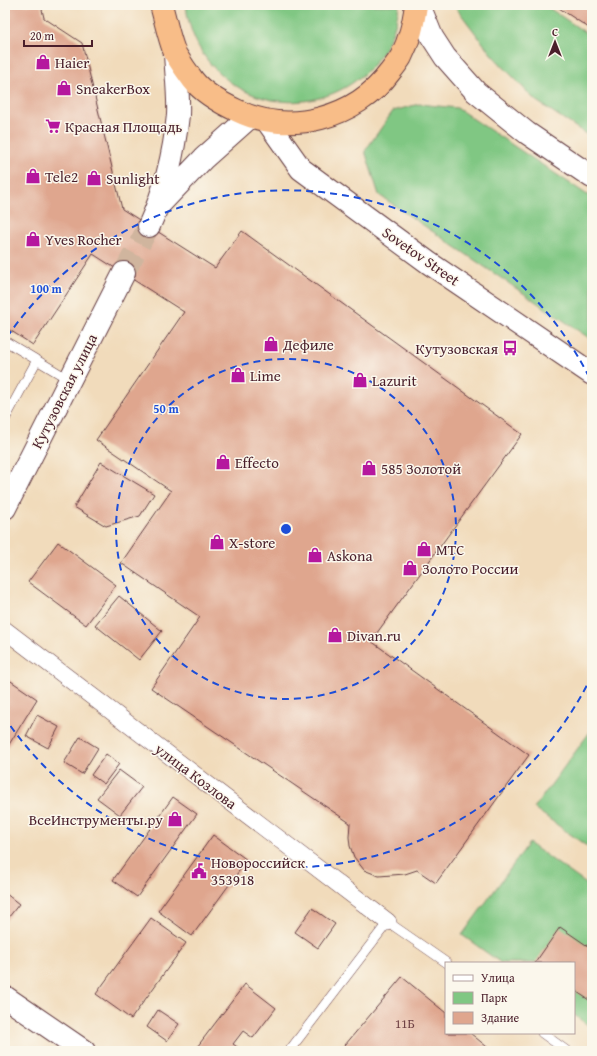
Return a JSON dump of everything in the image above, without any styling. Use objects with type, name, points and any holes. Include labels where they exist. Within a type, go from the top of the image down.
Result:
[{"type":"highway","points":[[161,5],[175,54],[194,81],[220,103],[258,119],[298,123],[329,116],[357,103],[381,84],[400,58],[412,30],[416,5]]},
{"type":"street","points":[[419,5],[432,37],[445,57],[476,92],[527,134],[592,177]]},
{"type":"street","points":[[149,226],[158,206],[169,167],[178,114],[175,54]]},
{"type":"street","points":[[158,206],[204,158],[258,119]]},
{"type":"street","name":"Sovetov Street","points":[[258,119],[302,169],[430,263],[592,374]]},
{"type":"street","name":"Кутузовская улица","points":[[5,508],[124,273]]},
{"type":"street","name":"улица Козлова","points":[[5,630],[388,922]]},
{"type":"street","points":[[5,996],[84,1051]]},
{"type":"lane","points":[[5,341],[70,380]]},
{"type":"lane","points":[[5,419],[37,360]]},
{"type":"lane","points":[[289,1051],[388,922],[446,962]]},
{"type":"lane","points":[[543,1034],[567,1051]]},
{"type":"green space","points":[[186,5],[399,5],[391,37],[375,63],[353,83],[327,96],[298,102],[268,99],[240,88],[214,68],[203,54],[195,39],[189,22]]},
{"type":"green space","points":[[454,5],[550,5],[549,8],[592,37],[592,138],[535,100],[492,55]]},
{"type":"green space","points":[[419,104],[457,108],[592,198],[592,340],[379,195],[365,151],[393,111]]},
{"type":"green space","points":[[592,729],[592,850],[534,808]]},
{"type":"green space","points":[[529,843],[592,888],[592,1028],[575,1016],[575,962],[500,962],[462,935]]},
{"type":"building","points":[[5,5],[41,5],[44,18],[82,43],[122,209],[215,268],[242,231],[522,434],[371,641],[529,755],[436,883],[417,870],[405,874],[379,876],[364,870],[354,857],[350,846],[350,823],[151,688],[200,617],[121,563],[171,491],[96,440],[184,312],[93,254],[33,345],[5,327]]},
{"type":"building","points":[[592,5],[592,30],[556,6]]},
{"type":"building","points":[[101,462],[154,494],[140,516],[106,526],[74,507]]},
{"type":"building","points":[[58,542],[116,585],[86,625],[28,582]]},
{"type":"building","points":[[119,596],[162,631],[139,660],[95,625]]},
{"type":"building","points":[[5,677],[37,699],[5,751]]},
{"type":"building","points":[[37,715],[59,727],[48,748],[26,736]]},
{"type":"building","points":[[80,737],[98,748],[82,774],[64,763]]},
{"type":"building","points":[[106,754],[119,764],[104,784],[91,775]]},
{"type":"building","points":[[119,770],[142,787],[120,815],[97,798]]},
{"type":"building","points":[[173,797],[197,814],[137,897],[113,880]]},
{"type":"building","points":[[213,835],[247,860],[192,936],[158,911]]},
{"type":"building","points":[[5,893],[19,904],[5,922]]},
{"type":"building","points":[[312,908],[335,924],[318,948],[295,932]]},
{"type":"building","points":[[151,918],[186,943],[131,1019],[96,994]]},
{"type":"building","points":[[560,927],[592,949],[592,996],[589,1000],[575,991],[575,962],[536,962]]},
{"type":"building","points":[[402,977],[445,1012],[445,1034],[471,1034],[492,1051],[340,1051]]},
{"type":"building","points":[[245,984],[276,1008],[253,1038],[243,1031],[233,1044],[243,1051],[194,1051]]},
{"type":"building","points":[[158,1010],[179,1024],[167,1041],[147,1027]]},
{"type":"tunnel","points":[[124,273],[149,226]]},
{"type":"place","name":"Haier","points":[[43,62]]},
{"type":"place","name":"SneakerBox","points":[[64,88]]},
{"type":"place","name":"Красная Площадь","points":[[53,126]]},
{"type":"place","name":"Tele2","points":[[33,176]]},
{"type":"place","name":"Sunlight","points":[[94,178]]},
{"type":"place","name":"Yves Rocher","points":[[33,239]]},
{"type":"place","name":"Дефиле","points":[[271,344]]},
{"type":"place","name":"Кутузовская","points":[[510,348]]},
{"type":"place","name":"Lime","points":[[238,375]]},
{"type":"place","name":"Lazurit","points":[[360,380]]},
{"type":"place","name":"Effecto","points":[[223,462]]},
{"type":"place","name":"585 Золотой","points":[[369,468]]},
{"type":"place","name":"X-store","points":[[217,542]]},
{"type":"place","name":"МТС","points":[[424,549]]},
{"type":"place","name":"Askona","points":[[315,555]]},
{"type":"place","name":"Золото России","points":[[410,568]]},
{"type":"place","name":"Divan.ru","points":[[335,635]]},
{"type":"place","name":"ВсеИнструменты.ру","points":[[175,819]]},
{"type":"place","name":"Новороссийск 353918","points":[[199,871]]}]
